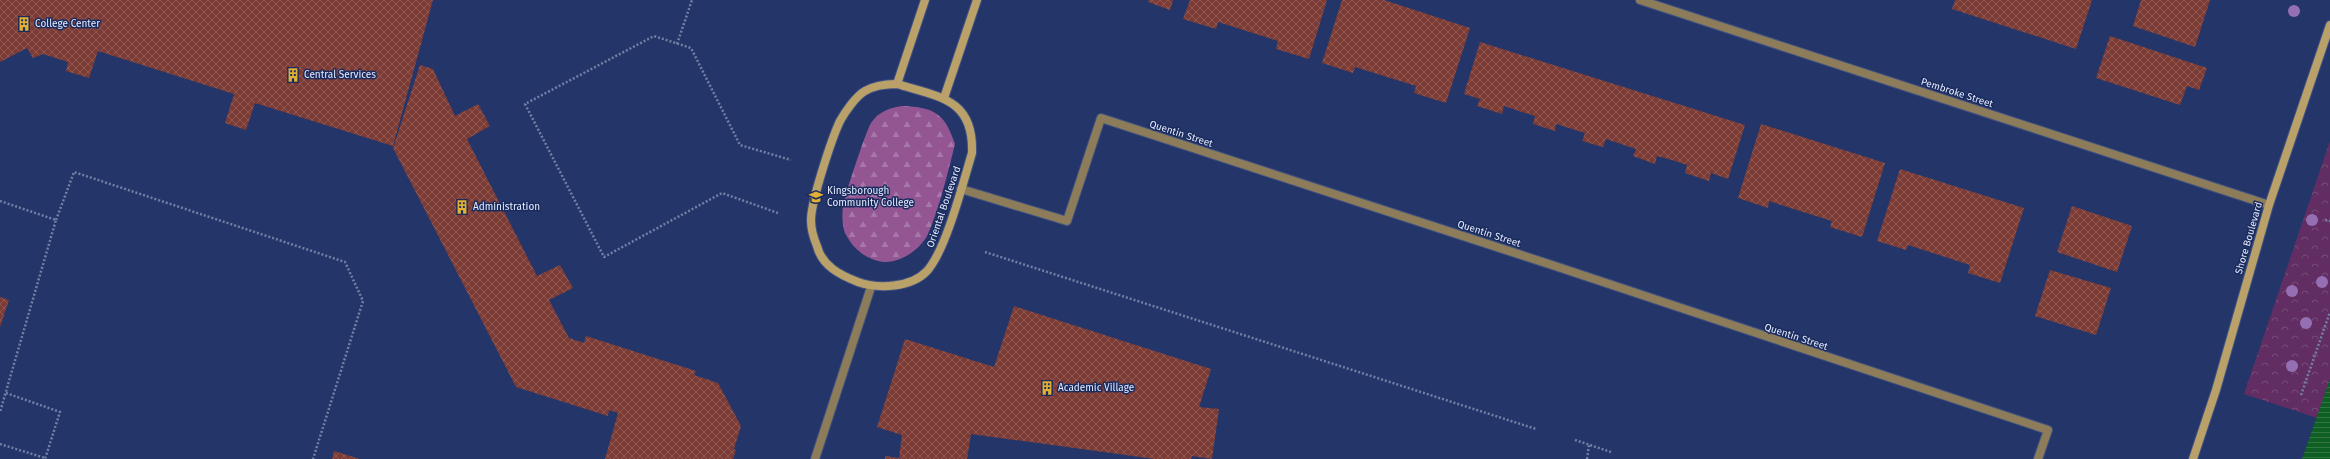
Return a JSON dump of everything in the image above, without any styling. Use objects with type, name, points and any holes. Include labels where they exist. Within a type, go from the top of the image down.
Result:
[{"type":"street","points":[[897,84],[925,0]]},
{"type":"street","points":[[944,98],[977,0]]},
{"type":"street","name":"Pembroke Street","points":[[1640,0],[2269,205]]},
{"type":"street","name":"Shore Boulevard","points":[[2193,459],[2216,390],[2269,205],[2330,25]]},
{"type":"street","name":"Oriental Boulevard","points":[[897,84],[944,98],[962,111],[973,136],[972,153],[937,256],[926,272],[911,281],[887,286],[871,287],[846,278],[828,267],[817,248],[811,220],[815,196],[840,121],[864,91],[879,85],[897,84]]},
{"type":"street","name":"Quentin Street","points":[[961,189],[1067,221],[1101,118],[1555,266],[2048,430],[2038,459]]},
{"type":"street","points":[[815,459],[871,287]]},
{"type":"path","points":[[677,44],[692,0]]},
{"type":"path","points":[[778,213],[722,193],[604,257],[525,104],[654,36],[691,48],[740,145],[792,160]]},
{"type":"path","points":[[0,412],[56,220],[74,172],[345,262],[363,301],[313,459]]},
{"type":"path","points":[[0,202],[56,220]]},
{"type":"path","points":[[2325,220],[2330,221]]},
{"type":"path","points":[[985,252],[1536,429]]},
{"type":"path","points":[[2301,395],[2330,312]]},
{"type":"path","points":[[0,444],[45,459],[60,412],[6,393]]},
{"type":"path","points":[[1575,440],[1611,452]]},
{"type":"path","points":[[1587,459],[1589,445]]},
{"type":"green space","points":[[902,106],[923,108],[937,114],[943,119],[955,144],[940,202],[928,234],[919,246],[907,256],[885,262],[868,257],[858,251],[851,243],[843,227],[843,206],[856,163],[871,123],[885,111]]},
{"type":"green space","points":[[2330,141],[2330,379],[2317,418],[2244,394]]},
{"type":"shaded area","points":[[2330,379],[2330,459],[2302,459]]},
{"type":"building","name":"Central Services","points":[[0,0],[433,0],[393,146],[255,103],[246,130],[225,123],[234,94],[98,51],[89,78],[66,71],[68,62],[43,54],[33,58],[27,48],[0,62]]},
{"type":"building","points":[[1149,0],[1173,0],[1170,10],[1148,2]]},
{"type":"building","points":[[1190,0],[1327,0],[1309,59],[1276,49],[1278,41],[1218,22],[1216,29],[1183,19]]},
{"type":"building","points":[[1342,0],[1384,0],[1470,28],[1446,103],[1414,93],[1416,86],[1355,67],[1353,73],[1322,63]]},
{"type":"building","points":[[1955,0],[2092,0],[2076,49],[1952,9]]},
{"type":"building","points":[[2141,0],[2210,0],[2195,47],[2133,26]]},
{"type":"building","points":[[2110,36],[2207,68],[2199,90],[2187,86],[2180,105],[2096,78]]},
{"type":"building","points":[[1480,42],[1745,125],[1728,179],[1711,173],[1709,181],[1685,173],[1687,165],[1657,156],[1655,164],[1633,156],[1636,149],[1606,139],[1603,147],[1582,141],[1585,133],[1556,124],[1555,131],[1533,124],[1535,116],[1504,106],[1502,114],[1477,106],[1480,99],[1464,94]]},
{"type":"building","name":"Administration","points":[[420,65],[433,69],[455,116],[478,104],[490,126],[467,139],[537,276],[560,265],[573,288],[549,300],[569,338],[584,343],[586,336],[696,371],[694,375],[718,383],[741,426],[734,449],[736,450],[733,459],[605,459],[618,413],[609,410],[608,416],[516,387],[393,148]]},
{"type":"building","points":[[1761,124],[1885,163],[1862,237],[1830,227],[1832,221],[1769,201],[1768,208],[1738,198]]},
{"type":"building","points":[[1900,169],[2024,208],[2000,283],[1968,273],[1970,265],[1908,245],[1906,250],[1877,241]]},
{"type":"building","points":[[2072,206],[2132,226],[2117,272],[2057,252]]},
{"type":"building","points":[[2050,270],[2111,288],[2096,335],[2035,316]]},
{"type":"building","points":[[0,297],[9,300],[0,327]]},
{"type":"building","name":"Academic Village","points":[[1014,306],[1211,369],[1199,407],[1219,409],[1212,459],[1192,456],[1191,459],[1155,459],[971,434],[967,459],[885,459],[885,456],[899,458],[902,435],[877,427],[905,339],[994,367]]},
{"type":"building","points":[[334,451],[360,459],[332,459]]},
{"type":"place","name":"College Center","points":[[24,24]]},
{"type":"place","name":"Central Services","points":[[293,75]]},
{"type":"place","name":"Kingsborough Community College","points":[[816,197]]},
{"type":"place","name":"Administration","points":[[462,207]]},
{"type":"place","name":"Academic Village","points":[[1047,388]]}]
